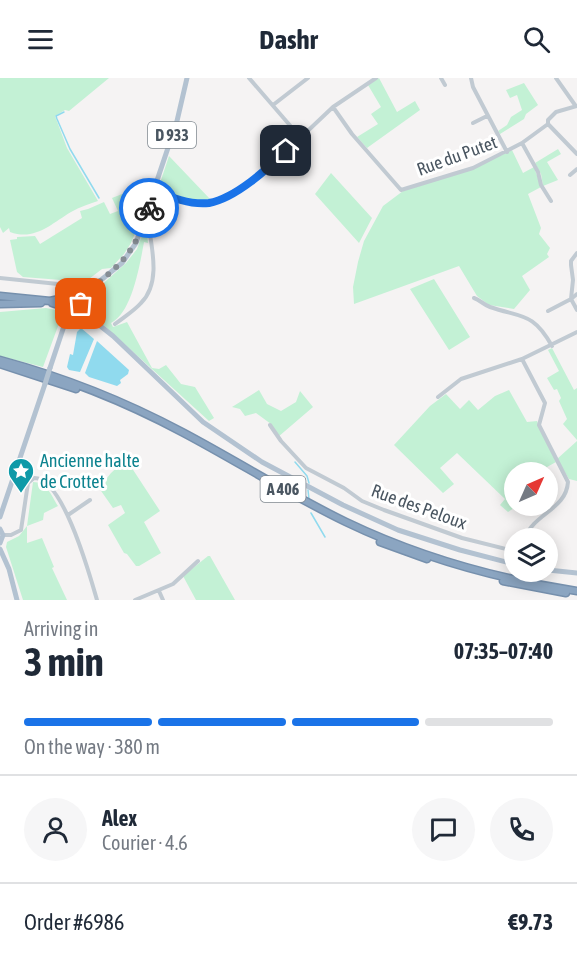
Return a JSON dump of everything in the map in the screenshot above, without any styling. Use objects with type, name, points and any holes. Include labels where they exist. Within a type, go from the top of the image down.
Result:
[{"type":"highway","points":[[0,296],[50,301],[66,296]]},
{"type":"highway","points":[[0,304],[45,303],[67,309]]},
{"type":"highway","name":"A 406","points":[[0,362],[78,389],[136,414],[317,513],[387,544],[478,575],[528,587],[577,593]]},
{"type":"main road","name":"D 933","points":[[80,297],[127,257],[139,237],[183,102],[187,78]]},
{"type":"main road","points":[[0,517],[50,368],[67,309],[66,296],[74,293],[80,297],[82,302],[80,309],[75,312],[67,309]]},
{"type":"main road","points":[[80,309],[113,336],[203,422],[262,462],[398,530],[504,561]]},
{"type":"main road","points":[[0,543],[2,532]]},
{"type":"main road","points":[[0,549],[9,569],[17,600]]},
{"type":"main road","points":[[558,571],[577,573]]},
{"type":"street","points":[[249,78],[300,137]]},
{"type":"street","points":[[273,105],[308,78]]},
{"type":"street","points":[[154,190],[171,198],[205,203],[220,199],[259,177],[333,107],[376,78]]},
{"type":"street","points":[[441,78],[445,85]]},
{"type":"street","points":[[556,78],[576,106]]},
{"type":"street","points":[[473,79],[473,87],[507,152]]},
{"type":"street","name":"Rue du Putet","points":[[333,107],[352,135],[401,190],[473,168],[507,152],[548,124],[548,120],[556,112],[576,106]]},
{"type":"street","points":[[473,123],[487,116]]},
{"type":"street","points":[[548,124],[577,154]]},
{"type":"street","points":[[522,143],[551,201]]},
{"type":"street","points":[[570,175],[577,169]]},
{"type":"street","points":[[115,324],[141,303],[151,288],[153,275],[147,214]]},
{"type":"street","points":[[577,253],[571,261],[573,280],[571,299],[577,310]]},
{"type":"street","points":[[0,278],[58,284],[63,286],[66,296]]},
{"type":"street","points":[[548,311],[577,294]]},
{"type":"street","points":[[474,298],[490,307],[528,318],[542,330],[552,346]]},
{"type":"street","points":[[438,397],[464,378],[522,359],[577,332]]},
{"type":"street","points":[[522,359],[545,403],[539,425],[568,483],[561,503],[536,521],[531,528]]},
{"type":"street","name":"Rue des Peloux","points":[[270,425],[281,441],[306,468],[344,488],[362,501],[462,538],[504,548]]},
{"type":"street","points":[[2,532],[11,535],[21,530],[28,483],[34,478],[44,480],[68,515],[79,540],[97,600]]},
{"type":"street","points":[[68,515],[90,500]]},
{"type":"street","points":[[135,600],[173,584],[198,561]]},
{"type":"street","points":[[159,591],[163,600]]},
{"type":"green space","points":[[0,78],[109,78],[69,111],[65,110],[55,116],[67,148],[98,201],[74,210],[35,233],[19,234],[10,232],[9,228],[3,233],[0,227]]},
{"type":"green space","points":[[379,78],[397,112],[415,101],[420,110],[367,148],[357,137],[378,124],[371,114],[381,107],[368,85]]},
{"type":"green space","points":[[524,83],[538,105],[526,114],[524,119],[500,134],[498,131],[507,125],[511,117],[522,110],[517,95],[510,98],[506,90]]},
{"type":"green space","points":[[558,149],[561,154],[547,162],[558,180],[543,186],[541,174],[535,163]]},
{"type":"green space","points":[[512,150],[523,173],[534,167],[541,187],[528,194],[541,228],[539,234],[550,248],[547,254],[549,257],[522,276],[530,290],[514,309],[489,305],[477,296],[459,266],[354,304],[353,287],[364,241],[383,206],[403,191],[472,169]]},
{"type":"green space","points":[[169,156],[210,199],[183,198],[158,189]]},
{"type":"green space","points":[[331,173],[372,218],[359,243],[315,194]]},
{"type":"green space","points":[[122,194],[134,194],[144,212],[131,243],[111,268],[102,269],[76,289],[68,288],[61,280],[23,277],[17,272],[10,240],[17,239],[17,237],[35,236],[40,244],[82,218],[80,211],[104,202],[110,214],[118,211],[112,198]]},
{"type":"green space","points":[[146,223],[148,243],[144,242],[130,299],[118,318],[111,323],[113,327],[127,322],[152,368],[159,369],[166,365],[181,384],[195,387],[214,418],[209,421],[86,309],[84,304],[87,298],[126,263],[137,249]]},
{"type":"green space","points":[[434,279],[470,337],[449,350],[410,289]]},
{"type":"green space","points":[[46,308],[56,310],[61,318],[43,367],[0,356],[0,312]]},
{"type":"green space","points":[[552,348],[574,390],[577,388],[577,440],[563,424],[567,419],[559,401],[561,398],[557,389],[554,390],[547,378],[559,371],[548,350]]},
{"type":"green space","points":[[259,390],[267,404],[281,411],[296,402],[300,391],[313,407],[278,437],[271,424],[256,413],[245,416],[240,409],[232,407]]},
{"type":"green space","points":[[509,390],[527,422],[537,421],[556,462],[504,462],[504,498],[457,453],[440,468],[454,484],[443,493],[394,445],[430,406],[446,394],[460,409],[469,400],[478,410],[495,396]]},
{"type":"green space","points":[[577,441],[577,481],[569,479],[557,459]]},
{"type":"green space","points":[[126,459],[160,511],[144,522],[161,553],[139,566],[136,566],[124,553],[108,525],[125,513],[121,505],[113,508],[99,488]]},
{"type":"green space","points":[[33,482],[42,484],[58,506],[44,513],[43,520],[27,526]]},
{"type":"green space","points":[[27,526],[27,543],[42,538],[54,567],[52,568],[67,600],[23,600],[6,547],[7,542],[19,536]]},
{"type":"green space","points":[[208,556],[235,600],[196,600],[183,576]]},
{"type":"water","points":[[81,328],[94,339],[80,372],[69,370],[67,367],[70,354],[73,355],[77,332]]},
{"type":"water","points":[[97,341],[129,370],[117,386],[89,377],[85,373]]},
{"type":"waterway","points":[[64,112],[56,116],[57,119],[70,149],[99,198]]},
{"type":"waterway","points":[[295,462],[307,476],[309,483]]},
{"type":"waterway","points":[[308,490],[309,499]]},
{"type":"waterway","points":[[311,513],[325,537]]},
{"type":"way so far","points":[[81,304],[80,297],[122,264],[130,253],[139,237],[149,208]]},
{"type":"place","name":"Ancienne halte de Crottet","points":[[21,494]]},
{"type":"route","points":[[149,208],[154,190],[171,198],[205,203],[220,199],[256,179],[286,151]]}]
